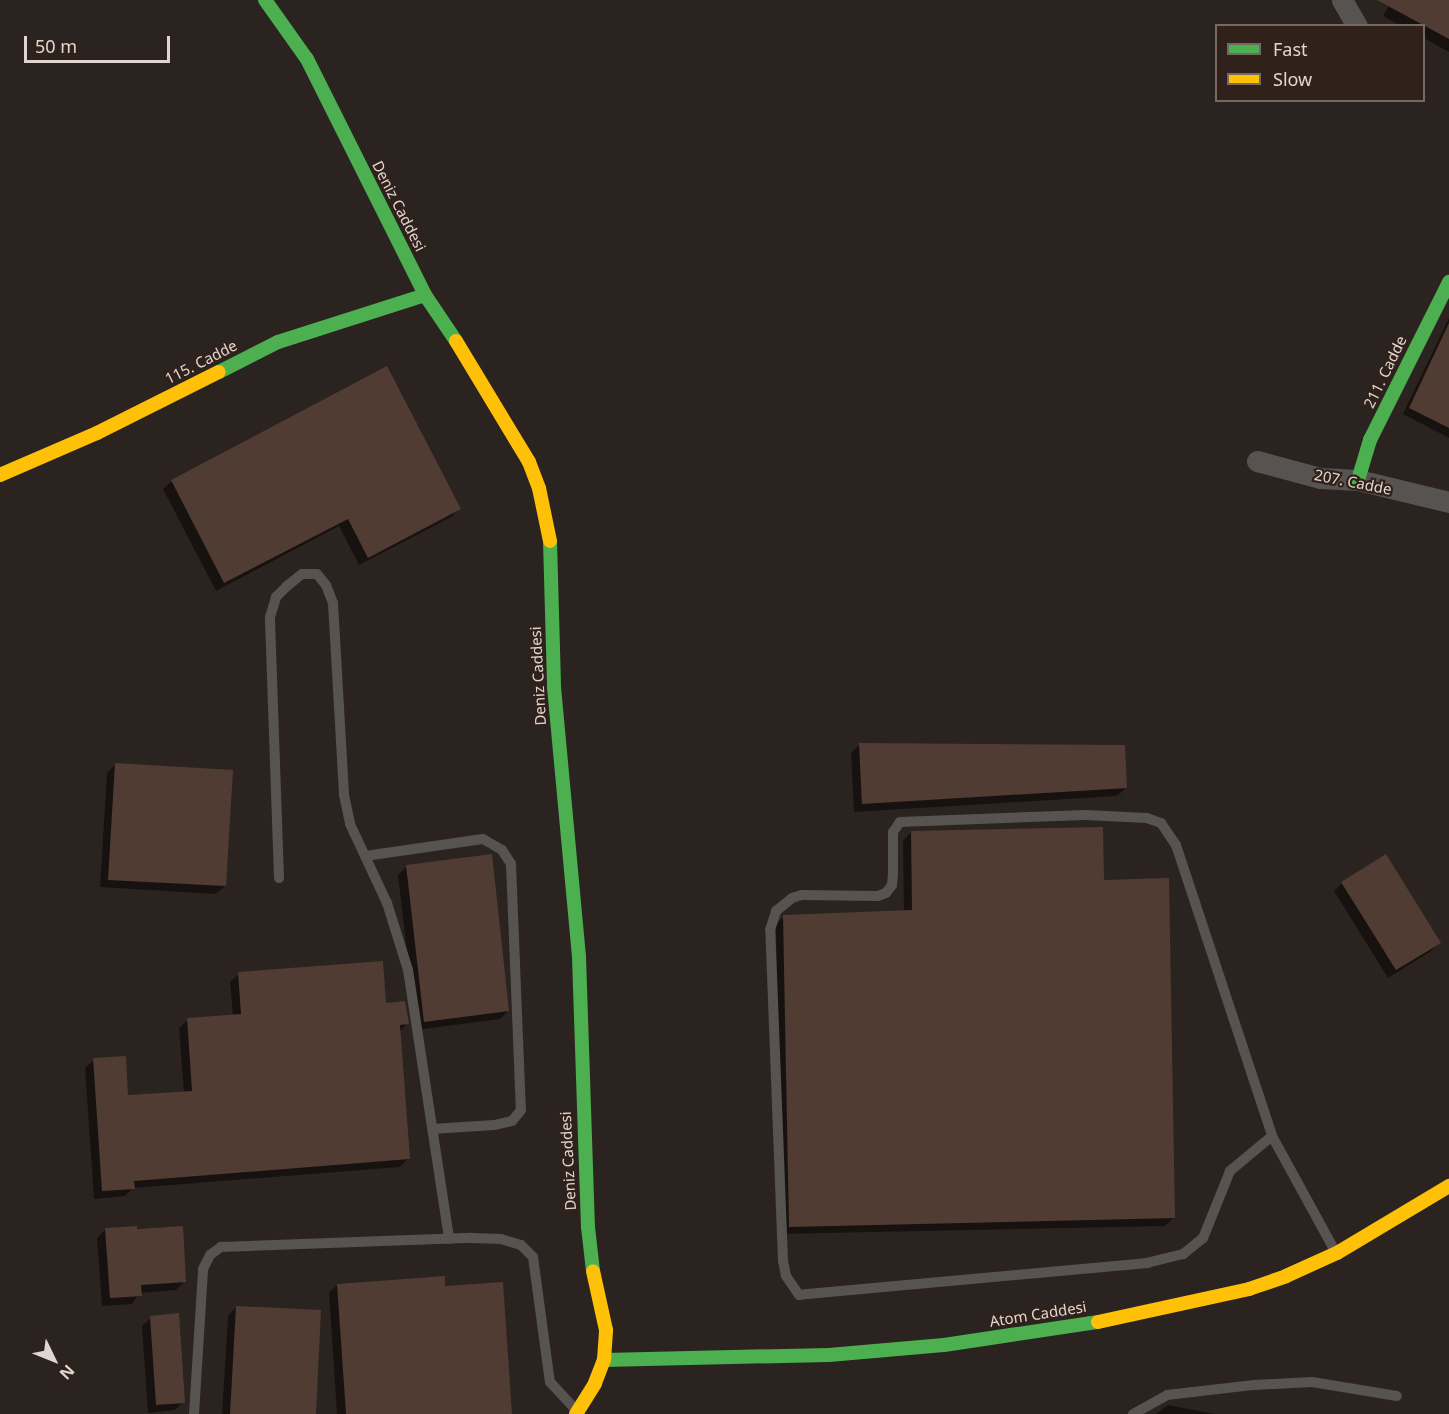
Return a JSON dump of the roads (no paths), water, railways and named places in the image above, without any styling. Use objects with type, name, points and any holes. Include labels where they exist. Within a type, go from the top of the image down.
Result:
[{"type":"street","name":"Deniz Caddesi","points":[[265,0],[307,59],[424,295],[472,365],[529,462],[540,488],[550,543],[554,687],[579,957],[588,1227],[596,1287],[606,1330],[604,1360],[595,1383],[577,1413]]},
{"type":"street","points":[[1342,0],[1356,24]]},
{"type":"street","name":"211. Cadde","points":[[1358,480],[1370,440],[1449,282]]},
{"type":"street","name":"115. Cadde","points":[[0,476],[97,433],[278,342],[424,295]]},
{"type":"street","name":"207. Cadde","points":[[1257,461],[1320,478],[1358,480],[1449,502]]},
{"type":"street","name":"Atom Caddesi","points":[[604,1360],[829,1355],[944,1345],[1060,1329],[1248,1289],[1286,1276],[1336,1253],[1449,1186]]},
{"type":"lane","points":[[279,878],[270,617],[276,597],[302,574],[317,574],[326,585],[333,603],[344,795],[350,824],[390,910],[408,970],[449,1239]]},
{"type":"lane","points":[[1272,1136],[1230,1172],[1203,1238],[1183,1254],[1148,1263],[799,1295],[786,1276],[783,1261],[770,930],[776,911],[792,898],[802,895],[878,896],[886,893],[892,885],[893,832],[900,822],[1085,815],[1147,818],[1161,824],[1176,845],[1272,1136],[1336,1253]]},
{"type":"lane","points":[[365,856],[483,839],[493,842],[502,849],[511,864],[522,1110],[512,1121],[494,1125],[432,1129]]},
{"type":"lane","points":[[194,1414],[204,1269],[210,1255],[221,1246],[449,1239],[501,1239],[521,1245],[533,1257],[550,1382],[577,1413]]},
{"type":"lane","points":[[1133,1414],[1167,1395],[1254,1385],[1312,1382],[1397,1396]]}]
